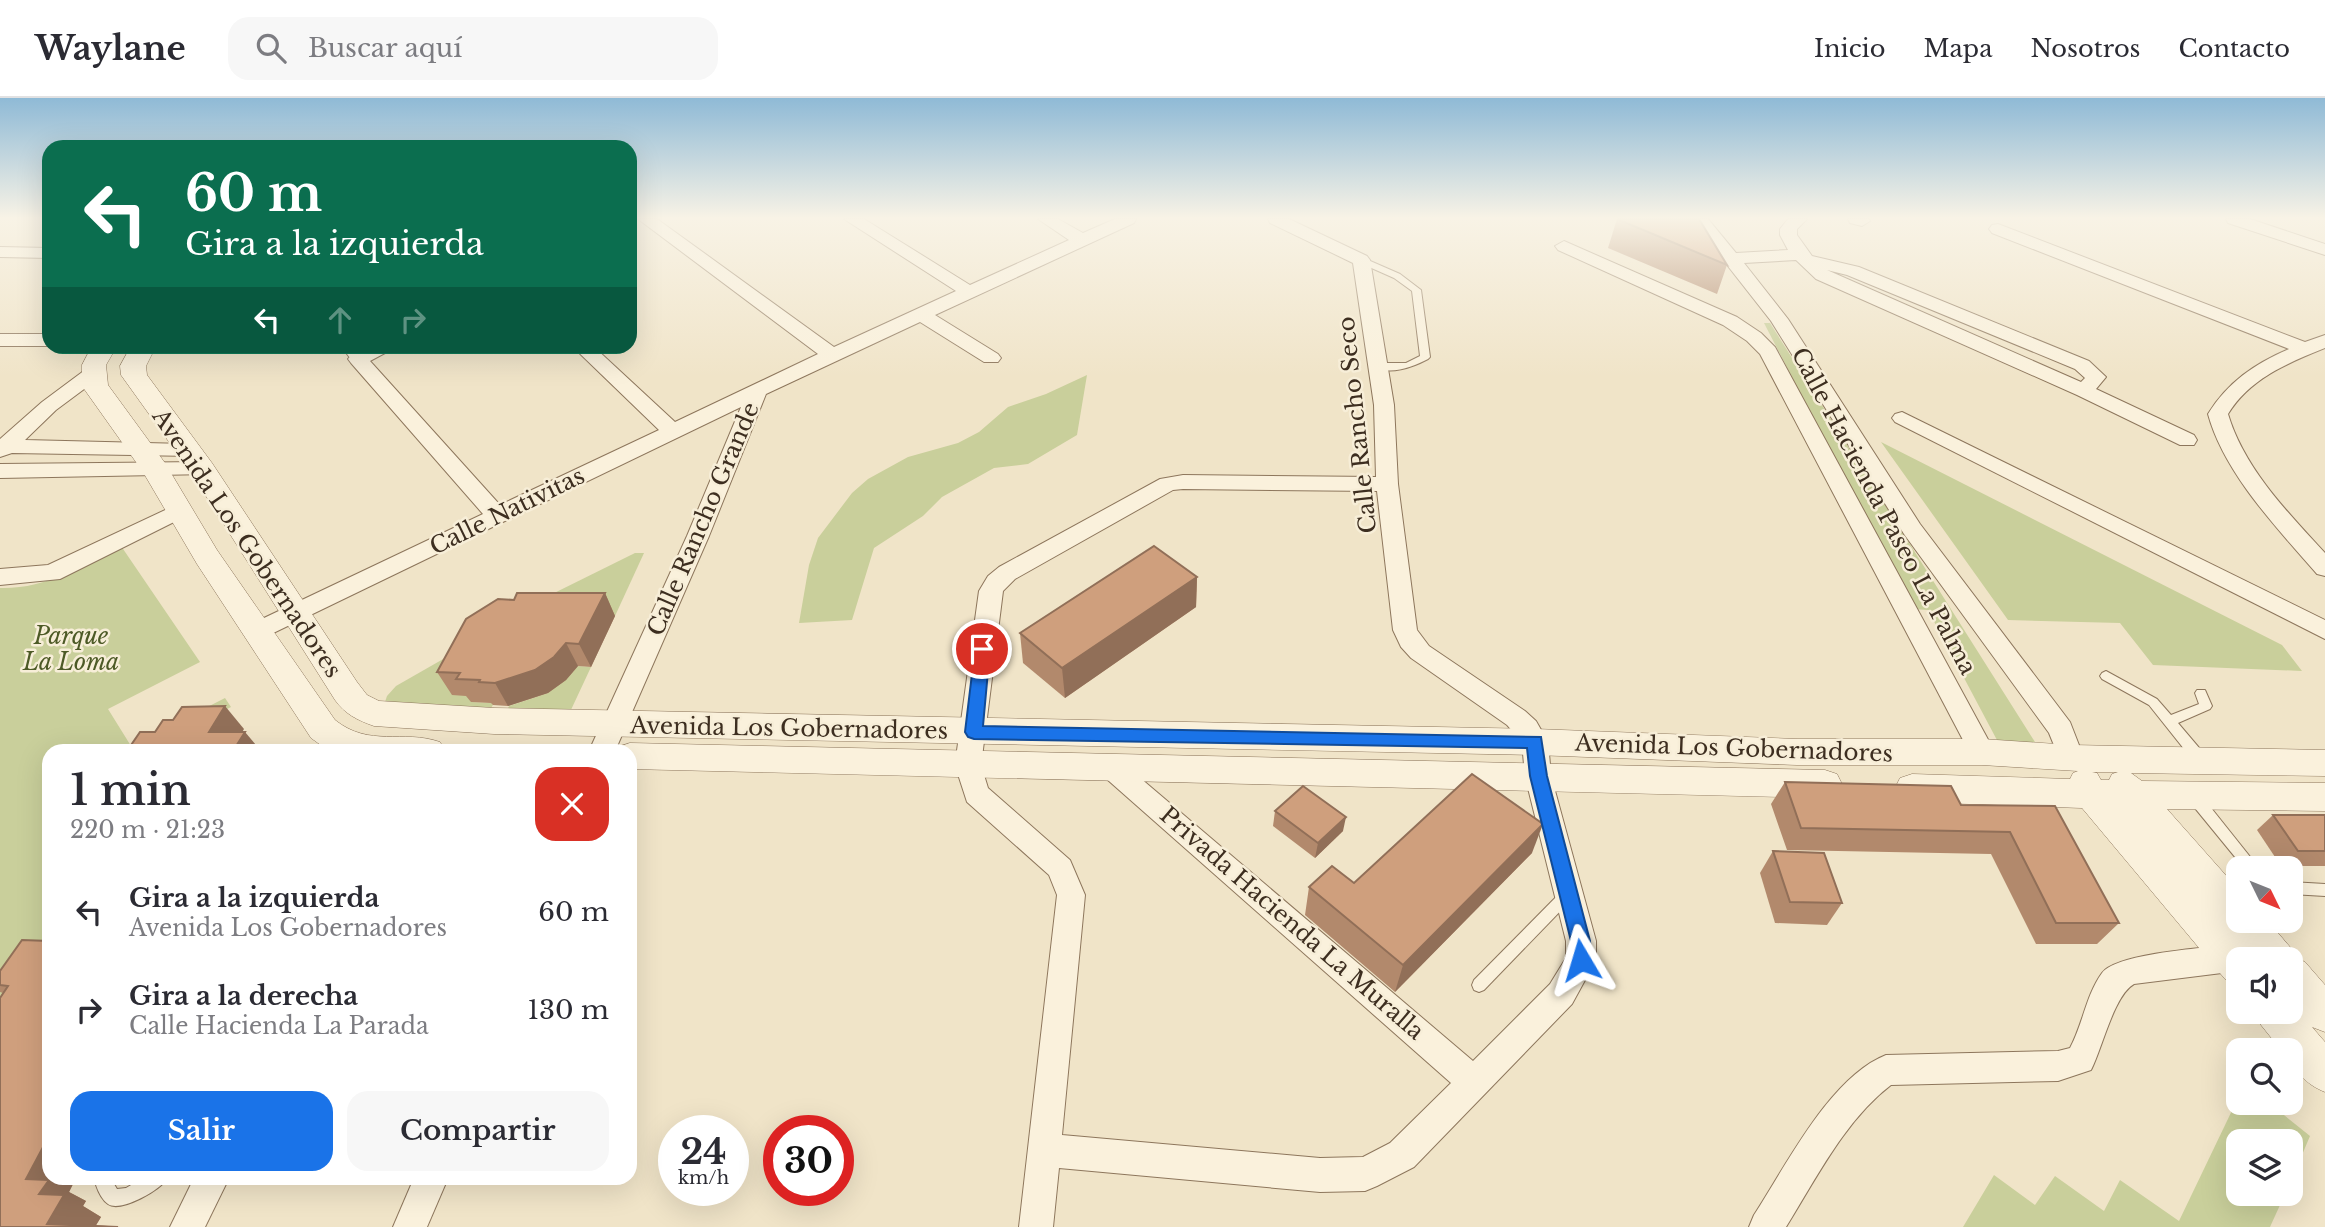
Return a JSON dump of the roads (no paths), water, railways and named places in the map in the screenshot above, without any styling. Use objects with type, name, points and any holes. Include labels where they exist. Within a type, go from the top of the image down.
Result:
[{"type":"street","points":[[718,272],[832,355]]},
{"type":"street","points":[[937,272],[968,291]]},
{"type":"street","name":"Calle Rancho Grande","points":[[608,737],[757,392],[1011,272]]},
{"type":"street","name":"Calle Rancho Seco","points":[[1364,272],[1384,405],[1387,484],[1405,630],[1420,652],[1516,718],[1528,728],[1535,742]]},
{"type":"street","name":"Calle Hacienda Paseo La Palma","points":[[1621,272],[1730,321],[1768,351],[1982,752]]},
{"type":"street","points":[[1742,272],[1779,319],[1912,529],[2078,749],[2133,795],[2226,901]]},
{"type":"street","points":[[1855,272],[2082,365],[2096,377],[2084,391],[2187,440]]},
{"type":"street","points":[[2115,272],[2316,345]]},
{"type":"street","points":[[921,314],[991,358]]},
{"type":"street","points":[[0,340],[42,340]]},
{"type":"street","points":[[2316,345],[2246,378],[2227,396],[2218,414],[2225,439],[2276,513],[2325,568]]},
{"type":"street","points":[[2,449],[67,391],[92,374],[99,354]]},
{"type":"street","name":"Avenida Los Gobernadores","points":[[140,354],[133,366],[134,375],[296,611],[356,704],[374,713],[494,721],[608,737],[971,748],[1110,767],[1538,776],[2091,794],[2325,797]]},
{"type":"street","points":[[354,354],[497,516]]},
{"type":"street","points":[[590,354],[673,431]]},
{"type":"street","name":"Avenida Los Gobernadores","points":[[92,374],[95,386],[148,459],[178,511],[257,631],[330,737],[344,744]]},
{"type":"street","name":"Calle Nativitas","points":[[257,631],[757,392]]},
{"type":"street","points":[[1902,418],[2325,630]]},
{"type":"street","points":[[2,449],[194,460]]},
{"type":"street","points":[[0,471],[148,459]]},
{"type":"street","points":[[1036,1227],[1072,895],[1060,868],[976,794],[971,748],[991,591],[996,582],[1007,573],[1168,484],[1387,484]]},
{"type":"street","points":[[0,577],[52,573],[178,511]]},
{"type":"street","points":[[1045,1150],[1320,1175],[1365,1174],[1402,1154],[1561,994],[1581,960],[1581,941],[1570,893],[1538,776],[1535,742]]},
{"type":"street","name":"Avenida Los Gobernadores","points":[[637,756],[971,748],[1535,742],[1797,752],[2078,749],[2201,760],[2325,763]]},
{"type":"street","points":[[2078,749],[2091,794],[2226,952]]},
{"type":"street","name":"Privada Hacienda La Muralla","points":[[1110,767],[1473,1081]]},
{"type":"street","points":[[2254,933],[2267,947]]},
{"type":"street","points":[[1766,1227],[1843,1112],[1870,1079],[1886,1070],[2058,1066],[2080,1060],[2090,1044],[2107,993],[2117,978],[2132,971],[2226,964]]},
{"type":"street","points":[[2303,989],[2325,1014]]},
{"type":"street","points":[[2287,1024],[2318,1055]]},
{"type":"street","points":[[187,1227],[208,1185]]},
{"type":"street","points":[[410,1227],[428,1185]]},
{"type":"lane","points":[[1378,366],[1408,366],[1425,357],[1419,297],[1410,283],[1386,272]]},
{"type":"lane","points":[[2106,676],[2153,702],[2201,760]]},
{"type":"lane","points":[[2170,721],[2206,706],[2201,693]]},
{"type":"lane","points":[[2193,795],[2242,856]]},
{"type":"lane","points":[[2303,889],[2325,890]]},
{"type":"lane","points":[[1479,985],[1570,893]]},
{"type":"lane","points":[[104,1185],[113,1198],[128,1196],[147,1185]]},
{"type":"park label","name":"Parque La Loma","points":[[71,649]]}]
